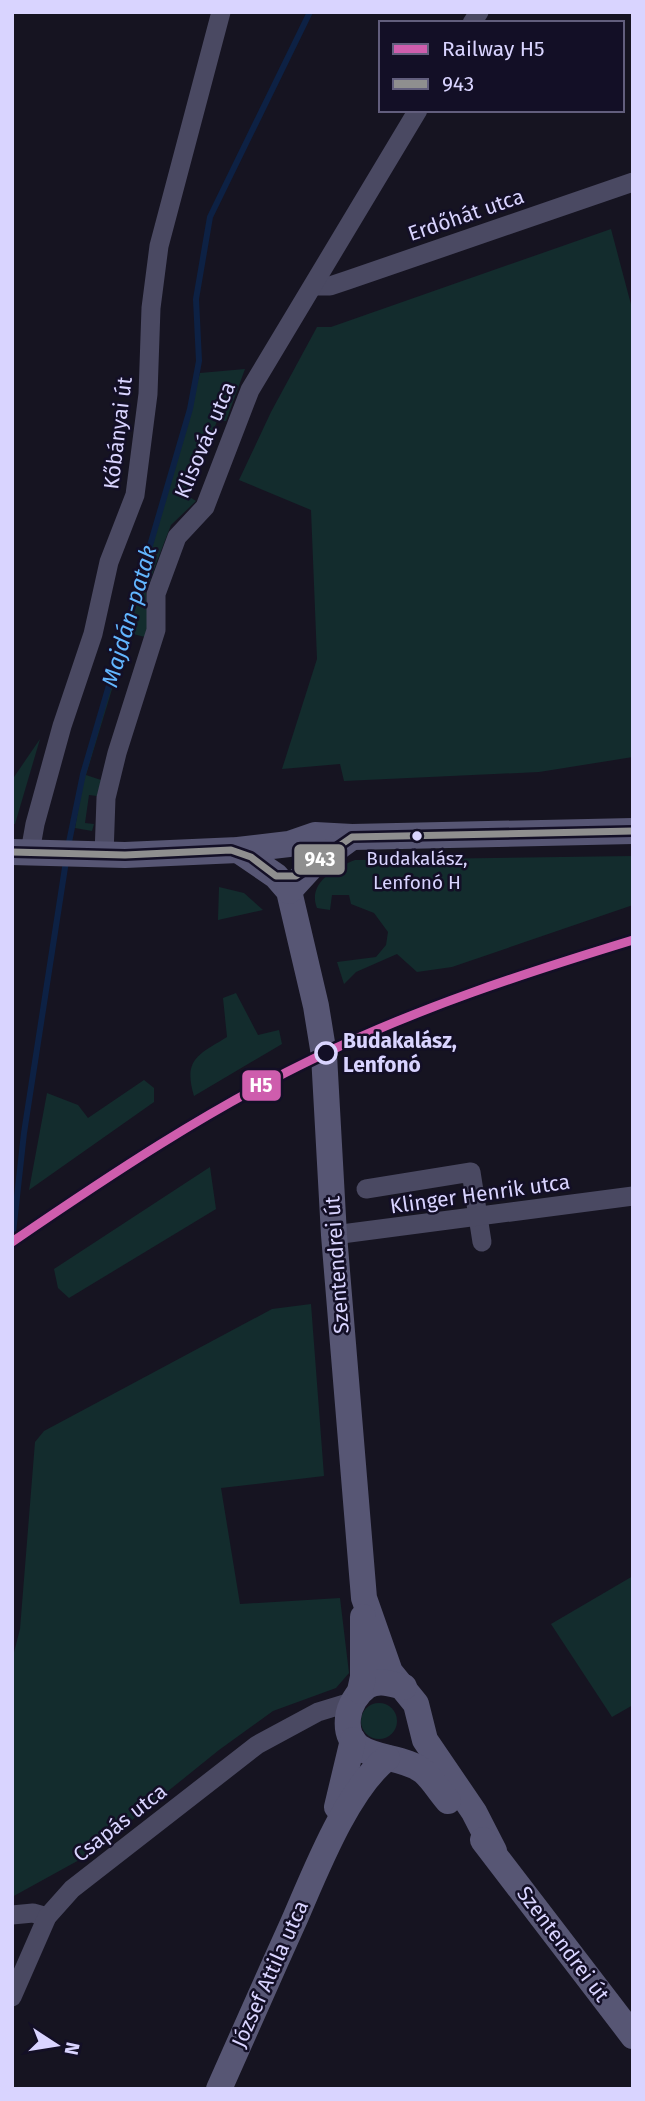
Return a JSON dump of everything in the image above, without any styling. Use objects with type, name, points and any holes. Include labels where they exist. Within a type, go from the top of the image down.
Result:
[{"type":"main road","points":[[30,852],[95,854],[238,850],[289,844],[315,835],[352,837],[633,831]]},
{"type":"main road","points":[[282,883],[307,872],[352,837]]},
{"type":"main road","points":[[282,883],[280,858],[289,844]]},
{"type":"main road","points":[[238,850],[282,883]]},
{"type":"main road","name":"Szentendrei út","points":[[282,883],[323,1039],[334,1235],[363,1598],[390,1672],[404,1687]]},
{"type":"main road","points":[[321,1859],[346,1777],[351,1736],[348,1714],[363,1677],[363,1598]]},
{"type":"main road","points":[[357,1696],[379,1682],[404,1687],[416,1704],[425,1740],[474,1812],[494,1851]]},
{"type":"main road","points":[[321,1859],[362,1783],[371,1771],[415,1737],[420,1721]]},
{"type":"main road","points":[[351,1736],[366,1753],[391,1757],[424,1772],[464,1821],[494,1851]]},
{"type":"main road","name":"Szentendrei út","points":[[494,1851],[633,2036]]},
{"type":"main road","name":"József Attila utca","points":[[219,2089],[321,1859]]},
{"type":"street","name":"Kőbányai út","points":[[30,852],[62,726],[93,634],[109,562],[135,495],[148,394],[151,308],[159,246],[221,12]]},
{"type":"street","name":"Klisovác utca","points":[[95,854],[117,753],[156,630],[156,594],[180,531],[200,513],[209,500],[250,390],[314,286],[344,229],[417,112]]},
{"type":"street","name":"Erdőhát utca","points":[[314,286],[330,286],[348,281],[633,182]]},
{"type":"street","points":[[366,1189],[471,1172],[482,1242]]},
{"type":"street","name":"Klinger Henrik utca","points":[[334,1235],[633,1196]]},
{"type":"street","name":"Csapás utca","points":[[12,1997],[47,1917],[72,1889],[257,1745],[318,1712],[357,1696]]},
{"type":"street","points":[[300,1723],[321,1722],[351,1736]]},
{"type":"street","points":[[12,1915],[33,1913],[47,1917]]},
{"type":"green space","points":[[611,229],[633,312],[633,757],[539,772],[344,781],[340,764],[282,769],[317,659],[311,510],[239,480],[271,412],[317,327],[331,327]]},
{"type":"green space","points":[[245,369],[226,421],[217,421],[188,496],[196,501],[171,525],[156,564],[146,592],[148,625],[145,637],[129,633],[86,775],[101,780],[97,796],[89,795],[85,823],[94,824],[92,831],[75,828],[84,775],[200,373]]},
{"type":"green space","points":[[40,739],[15,824],[12,824],[12,780]]},
{"type":"green space","points":[[633,856],[633,905],[452,967],[417,972],[397,954],[356,972],[344,984],[337,962],[376,957],[386,945],[388,932],[374,913],[351,904],[349,895],[332,895],[330,910],[317,908],[315,899],[319,884],[325,878],[339,867],[355,860]]},
{"type":"green space","points":[[219,887],[244,893],[263,910],[218,920]]},
{"type":"green space","points":[[236,993],[258,1035],[279,1030],[282,1044],[194,1096],[190,1074],[192,1066],[201,1054],[227,1037],[223,998]]},
{"type":"green space","points":[[144,1080],[154,1088],[154,1102],[29,1190],[47,1093],[78,1105],[88,1118]]},
{"type":"green space","points":[[210,1167],[216,1209],[69,1298],[58,1288],[54,1269]]},
{"type":"green space","points":[[311,1304],[324,1476],[221,1488],[240,1604],[340,1598],[349,1673],[336,1688],[273,1711],[219,1750],[90,1854],[12,1897],[12,1660],[20,1629],[35,1442],[44,1431],[272,1309]]},
{"type":"green space","points":[[633,1576],[633,1705],[612,1717],[551,1624]]},
{"type":"green space","points":[[379,1703],[392,1708],[397,1721],[392,1734],[379,1739],[366,1734],[361,1721],[366,1708]]},
{"type":"waterway","name":"Majdán-patak","points":[[68,847],[83,774],[190,409],[199,361],[196,299],[210,217],[310,12]]},
{"type":"waterway","name":"Majdán-patak","points":[[12,1242],[24,1133],[66,861]]},
{"type":"rail line","name":"H5","points":[[12,1242],[198,1121],[315,1058],[393,1023],[472,993],[633,940]]},
{"type":"transit line","name":"943","points":[[12,852],[125,855],[231,850],[251,857],[276,876],[296,876],[352,837],[633,831]]},
{"type":"place","name":"Budakalász, Lenfonó H","points":[[417,836]]},
{"type":"place","name":"Budakalász, Lenfonó","points":[[326,1053]]}]
